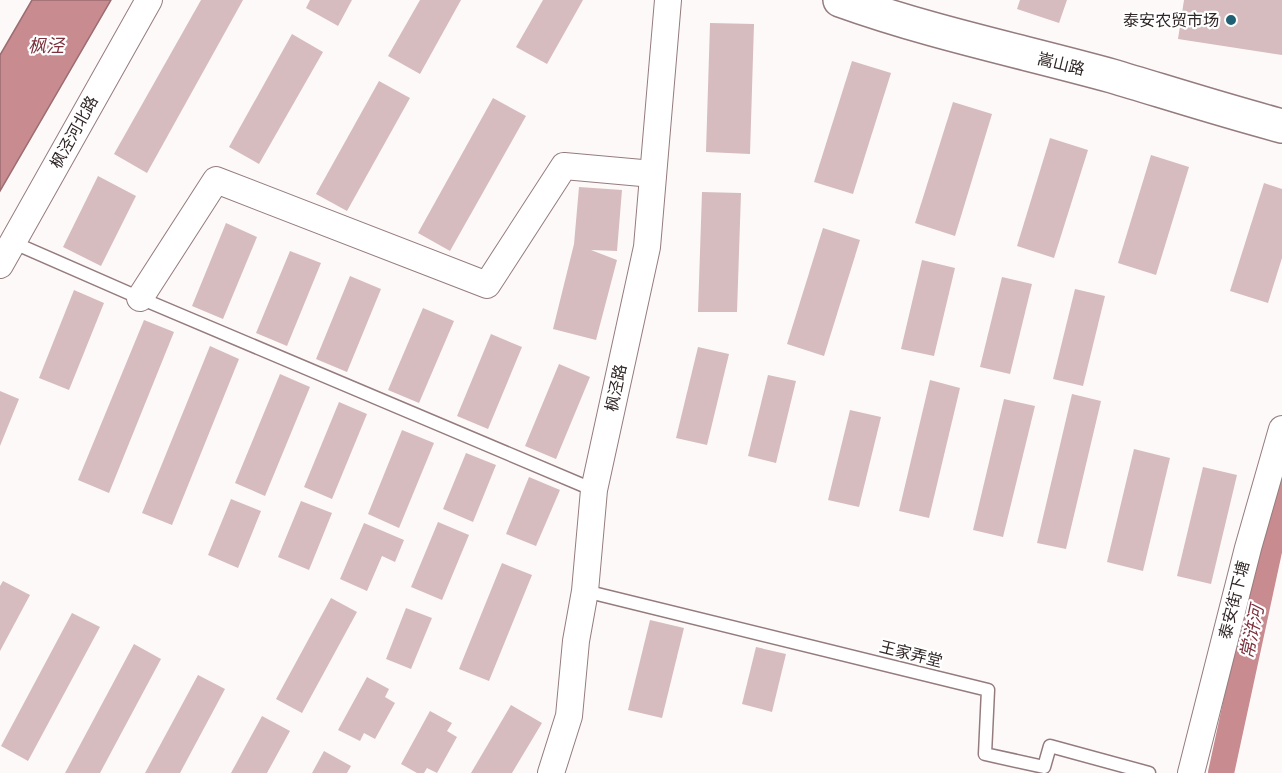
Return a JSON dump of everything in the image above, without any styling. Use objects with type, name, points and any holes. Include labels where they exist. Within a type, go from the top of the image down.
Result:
[{"type":"street","name":"枫泾河北路","points":[[0,265],[149,0]]},
{"type":"street","name":"枫泾路","points":[[551,773],[568,716],[576,641],[585,591],[594,490],[647,247],[668,0]]},
{"type":"street","name":"嵩山路","points":[[840,0],[947,35],[1111,76],[1282,126]]},
{"type":"street","points":[[140,298],[216,180],[487,285],[564,166],[653,174]]},
{"type":"street","name":"泰安街下塘","points":[[1191,773],[1248,548],[1282,429]]},
{"type":"lane","points":[[12,242],[594,490]]},
{"type":"lane","name":"王家弄堂","points":[[585,591],[988,690],[985,754],[1044,767],[1050,746],[1149,773]]},
{"type":"water","name":"枫泾","points":[[32,0],[111,0],[0,191],[0,55]]},
{"type":"building","points":[[201,0],[243,0],[147,173],[114,154]]},
{"type":"building","points":[[310,0],[352,0],[338,26],[306,8]]},
{"type":"building","points":[[420,0],[461,0],[420,74],[388,56]]},
{"type":"building","points":[[543,0],[583,0],[547,64],[516,47]]},
{"type":"building","points":[[1020,0],[1067,0],[1059,23],[1017,9]]},
{"type":"building","name":"泰安农贸市场","points":[[1184,0],[1282,0],[1282,55],[1178,39]]},
{"type":"building","points":[[710,23],[754,24],[750,154],[706,152]]},
{"type":"building","points":[[292,34],[323,52],[259,164],[229,147]]},
{"type":"building","points":[[852,61],[891,73],[853,194],[814,182]]},
{"type":"building","points":[[379,81],[410,98],[347,211],[316,194]]},
{"type":"building","points":[[493,98],[526,116],[450,251],[418,233]]},
{"type":"building","points":[[953,102],[992,114],[955,236],[915,223]]},
{"type":"building","points":[[1050,138],[1088,150],[1054,258],[1017,246]]},
{"type":"building","points":[[1151,155],[1189,167],[1156,275],[1118,263]]},
{"type":"building","points":[[98,176],[136,196],[101,266],[63,247]]},
{"type":"building","points":[[1264,183],[1282,189],[1282,258],[1268,303],[1230,291]]},
{"type":"building","points":[[579,187],[622,190],[617,251],[591,250],[617,260],[596,340],[553,329],[574,244]]},
{"type":"building","points":[[702,192],[741,193],[737,312],[698,312]]},
{"type":"building","points":[[226,223],[257,237],[223,319],[192,306]]},
{"type":"building","points":[[823,228],[860,240],[824,356],[787,344]]},
{"type":"building","points":[[290,251],[321,263],[287,346],[256,333]]},
{"type":"building","points":[[922,260],[955,268],[934,356],[901,349]]},
{"type":"building","points":[[350,276],[381,289],[347,372],[316,359]]},
{"type":"building","points":[[1002,277],[1032,284],[1010,374],[980,367]]},
{"type":"building","points":[[1075,289],[1105,296],[1083,386],[1053,379]]},
{"type":"building","points":[[74,290],[104,303],[69,390],[39,378]]},
{"type":"building","points":[[423,308],[454,321],[419,403],[388,390]]},
{"type":"building","points":[[144,320],[174,332],[109,493],[78,480]]},
{"type":"building","points":[[491,334],[522,347],[488,429],[457,416]]},
{"type":"building","points":[[210,346],[239,359],[172,525],[142,513]]},
{"type":"building","points":[[698,347],[729,354],[707,445],[676,438]]},
{"type":"building","points":[[559,364],[590,377],[556,459],[525,446]]},
{"type":"building","points":[[280,374],[310,387],[265,496],[235,483]]},
{"type":"building","points":[[768,375],[796,381],[776,463],[748,456]]},
{"type":"building","points":[[930,380],[960,388],[929,518],[899,511]]},
{"type":"building","points":[[0,391],[19,399],[0,446]]},
{"type":"building","points":[[1072,394],[1101,401],[1066,549],[1037,543]]},
{"type":"building","points":[[1004,399],[1035,406],[1003,537],[973,530]]},
{"type":"building","points":[[339,402],[367,414],[332,499],[304,487]]},
{"type":"building","points":[[850,410],[881,417],[859,507],[828,500]]},
{"type":"building","points":[[402,430],[434,443],[399,528],[368,514]]},
{"type":"building","points":[[1134,449],[1170,458],[1143,571],[1107,562]]},
{"type":"building","points":[[466,453],[496,465],[473,522],[443,509]]},
{"type":"building","points":[[1203,467],[1237,475],[1211,584],[1177,576]]},
{"type":"building","points":[[529,477],[560,490],[536,546],[506,534]]},
{"type":"building","points":[[231,499],[261,511],[238,568],[208,555]]},
{"type":"building","points":[[301,501],[332,513],[309,570],[278,557]]},
{"type":"building","points":[[438,522],[469,535],[442,600],[411,587]]},
{"type":"building","points":[[364,523],[404,540],[395,562],[382,556],[367,591],[340,579]]},
{"type":"building","points":[[502,563],[532,575],[489,681],[459,669]]},
{"type":"building","points":[[3,581],[30,595],[0,651],[0,586]]},
{"type":"building","points":[[331,598],[357,612],[302,713],[276,699]]},
{"type":"building","points":[[406,608],[432,618],[411,669],[386,659]]},
{"type":"building","points":[[72,613],[100,627],[28,761],[1,746]]},
{"type":"building","points":[[650,620],[684,628],[662,718],[628,710]]},
{"type":"building","points":[[134,644],[161,659],[100,773],[65,773]]},
{"type":"building","points":[[756,647],[786,654],[772,712],[742,704]]},
{"type":"building","points":[[198,675],[225,689],[180,773],[145,773]]},
{"type":"building","points":[[367,677],[389,689],[385,697],[395,703],[375,739],[364,733],[360,741],[338,730]]},
{"type":"building","points":[[511,705],[542,723],[512,773],[471,773]]},
{"type":"building","points":[[430,711],[452,723],[447,731],[457,737],[437,773],[427,768],[424,773],[417,773],[401,764]]},
{"type":"building","points":[[262,716],[290,731],[267,773],[231,773]]},
{"type":"building","points":[[324,751],[351,766],[347,773],[312,773]]},
{"type":"waterway","name":"常浒河","points":[[1221,773],[1282,491]]},
{"type":"place","name":"泰安农贸市场","points":[[1231,20]]}]
